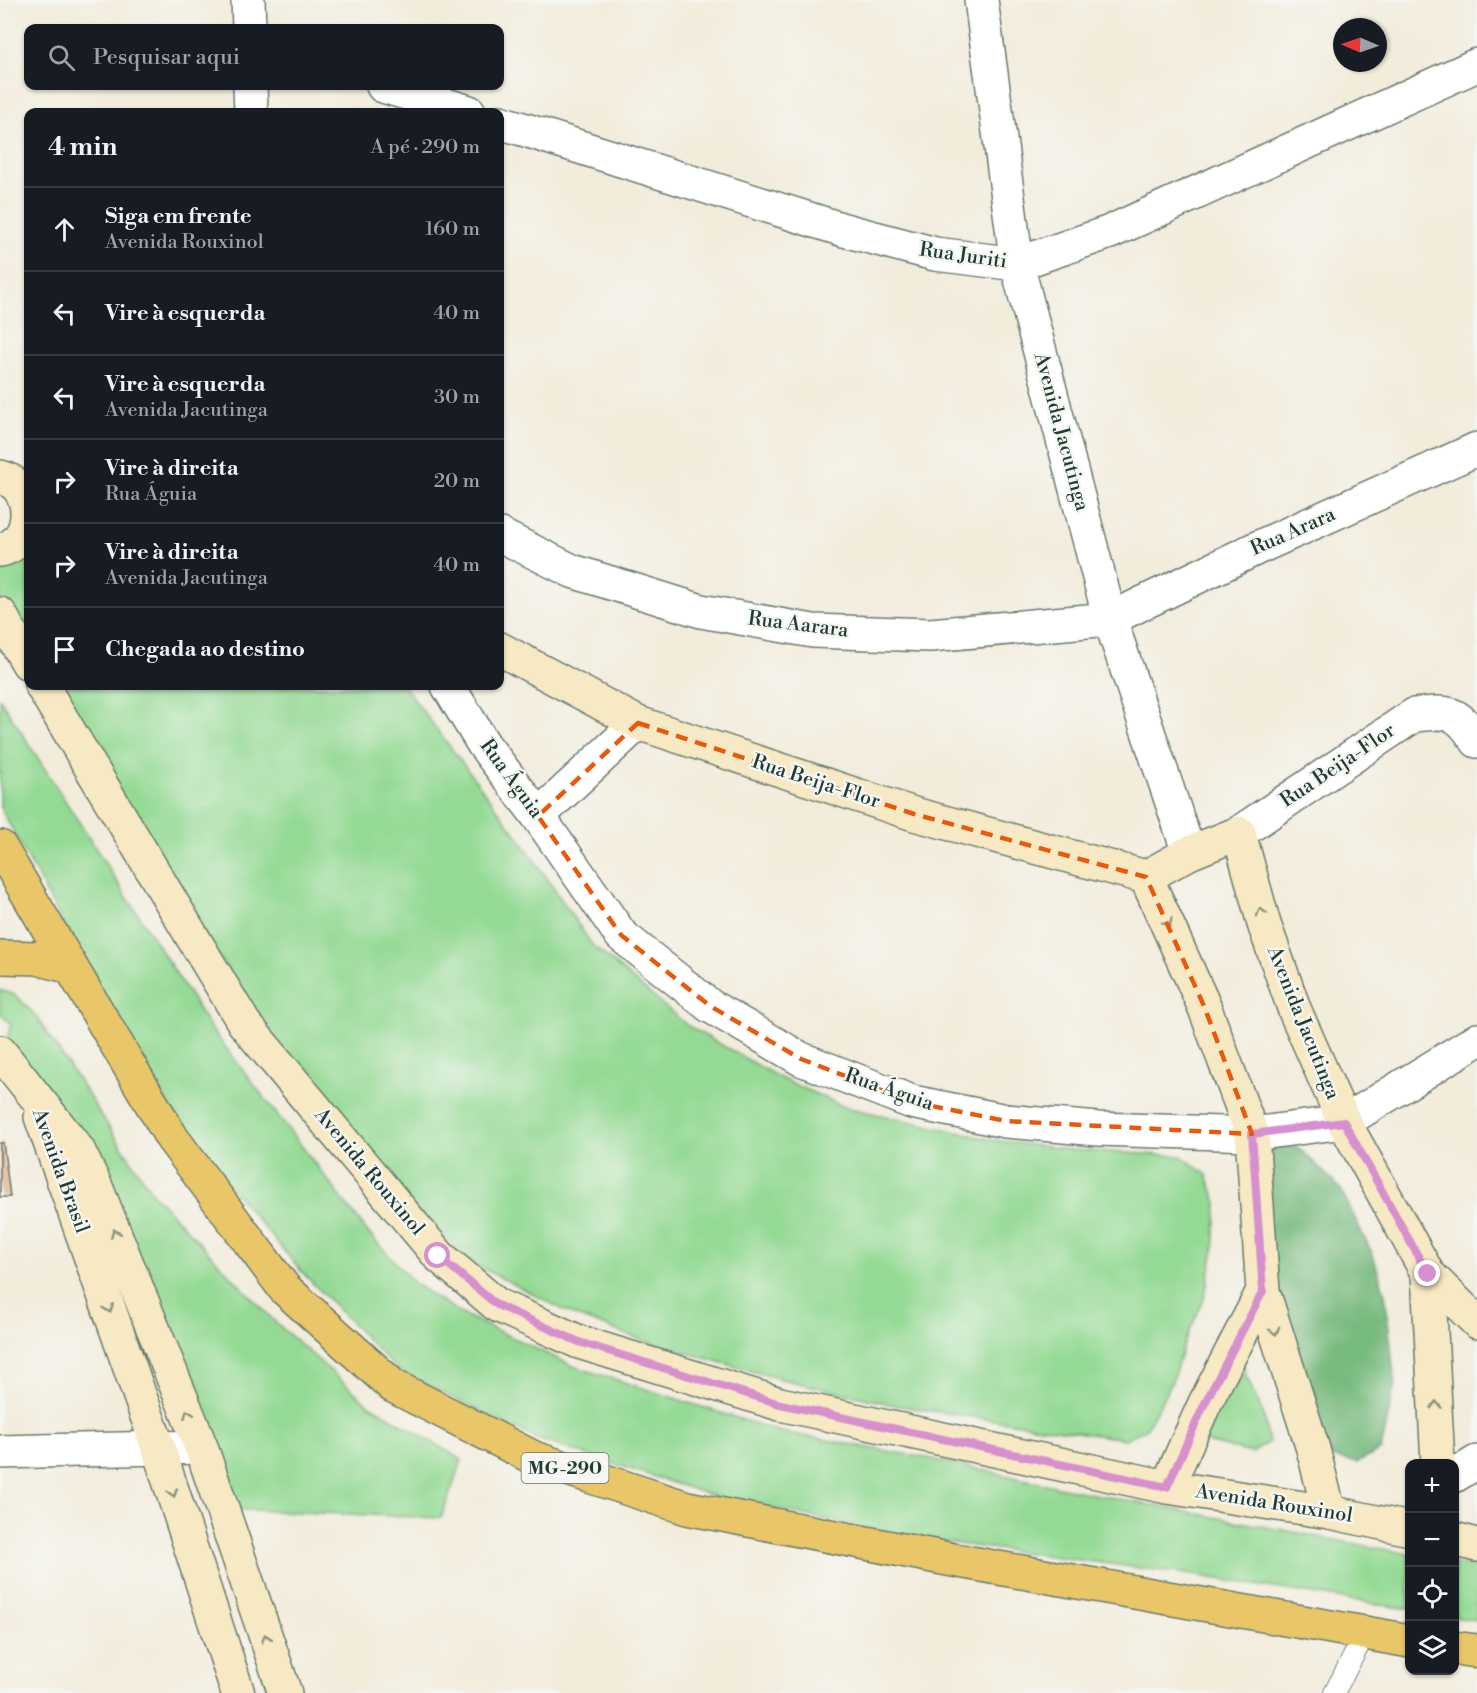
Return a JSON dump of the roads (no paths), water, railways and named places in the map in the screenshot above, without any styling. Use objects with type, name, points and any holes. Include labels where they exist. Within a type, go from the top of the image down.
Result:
[{"type":"main road","name":"MG-290","points":[[0,847],[172,1138],[285,1289],[393,1386],[534,1458],[687,1508],[936,1557],[1405,1640]]},
{"type":"main road","points":[[0,957],[38,958],[70,967]]},
{"type":"main road","points":[[1459,1649],[1477,1651]]},
{"type":"street","points":[[249,0],[249,24]]},
{"type":"street","name":"Avenida Jacutinga","points":[[981,0],[1017,264],[1110,619],[1190,854]]},
{"type":"street","name":"Rua Juriti","points":[[504,123],[844,231],[935,254],[1017,264],[1110,232],[1477,66]]},
{"type":"street","points":[[250,90],[251,108]]},
{"type":"street","points":[[396,90],[456,108]]},
{"type":"street","name":"Rua Arara","points":[[1110,619],[1257,548],[1477,449]]},
{"type":"street","points":[[16,483],[24,498]]},
{"type":"street","points":[[0,550],[20,538],[24,530]]},
{"type":"street","name":"Rua Aarara","points":[[504,537],[573,571],[701,611],[813,631],[930,635],[1110,619]]},
{"type":"street","points":[[0,614],[24,656]]},
{"type":"street","name":"Rua Beija-Flor","points":[[504,651],[638,723],[914,814],[1146,877]]},
{"type":"street","name":"Avenida Rouxinol","points":[[44,690],[244,1023],[438,1256],[497,1305],[579,1342],[780,1404],[1167,1487],[1329,1512],[1405,1528]]},
{"type":"street","name":"Rua Águia","points":[[450,690],[484,745],[538,816],[621,935],[710,1006],[801,1059],[912,1102],[1006,1121],[1098,1130],[1252,1134],[1344,1122],[1477,1040]]},
{"type":"street","name":"Rua Beija-Flor","points":[[1239,833],[1414,715],[1442,712],[1463,720],[1477,741]]},
{"type":"street","points":[[538,816],[638,723]]},
{"type":"street","points":[[1239,833],[1190,854],[1146,877],[1204,1006],[1252,1134],[1263,1291],[1313,1449],[1329,1512]]},
{"type":"street","name":"Avenida Jacutinga","points":[[1239,833],[1264,924],[1295,1011],[1344,1122],[1428,1274],[1438,1459]]},
{"type":"street","points":[[0,1052],[33,1096]]},
{"type":"street","name":"Avenida Brasil","points":[[33,1096],[78,1150],[96,1187],[201,1447],[285,1693]]},
{"type":"street","name":"Avenida Brasil","points":[[33,1096],[159,1450],[238,1693]]},
{"type":"street","points":[[1428,1274],[1477,1322]]},
{"type":"street","points":[[1167,1487],[1205,1403],[1263,1291]]},
{"type":"street","points":[[0,1452],[159,1450],[201,1447]]},
{"type":"street","points":[[1459,1473],[1477,1461]]},
{"type":"street","points":[[1459,1540],[1477,1545]]},
{"type":"lane","points":[[1334,1693],[1365,1634]]}]
